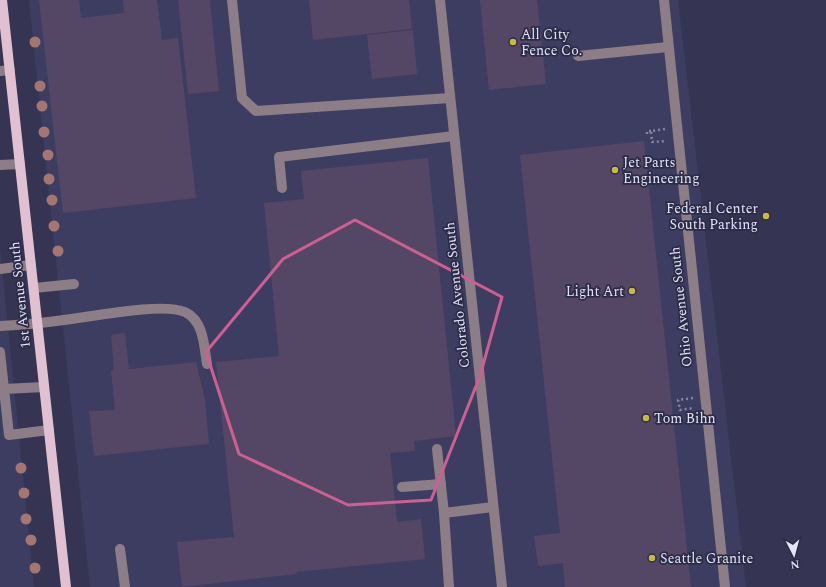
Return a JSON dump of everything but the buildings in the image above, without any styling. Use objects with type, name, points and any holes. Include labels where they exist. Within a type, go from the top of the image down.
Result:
[{"type":"main road","name":"1st Avenue South","points":[[2,0],[5,71],[20,164],[66,587]]},
{"type":"street","points":[[232,0],[242,98],[256,111],[450,98]]},
{"type":"street","name":"Colorado Avenue South","points":[[440,0],[502,587]]},
{"type":"street","name":"Ohio Avenue South","points":[[664,0],[725,587]]},
{"type":"street","points":[[578,56],[668,47]]},
{"type":"street","points":[[282,188],[279,157],[454,136]]},
{"type":"street","points":[[0,165],[20,164]]},
{"type":"street","points":[[0,269],[31,265]]},
{"type":"street","points":[[34,288],[74,284]]},
{"type":"street","points":[[0,326],[38,324],[150,310],[170,309],[186,312],[197,322],[202,334],[207,364]]},
{"type":"street","points":[[0,352],[9,434],[49,430]]},
{"type":"street","points":[[4,390],[44,387]]},
{"type":"street","points":[[437,450],[444,513],[449,587]]},
{"type":"street","points":[[402,487],[441,484]]},
{"type":"street","points":[[444,513],[493,507]]},
{"type":"street","points":[[120,548],[125,587]]},
{"type":"path","points":[[647,134],[647,131],[665,129]]},
{"type":"path","points":[[650,131],[652,142],[666,141]]},
{"type":"path","points":[[693,398],[678,400],[680,411],[694,408]]},
{"type":"highlighted area","points":[[355,220],[502,297],[480,376],[431,500],[348,505],[239,454],[206,352],[283,259]]},
{"type":"shaded area","points":[[29,0],[678,0],[746,587],[90,587]]},
{"type":"shaded area","points":[[0,248],[34,587],[0,587]]},
{"type":"place","name":"All City Fence Co.","points":[[513,42]]},
{"type":"place","name":"Jet Parts Engineering","points":[[615,170]]},
{"type":"place","name":"Federal Center South Parking","points":[[766,216]]},
{"type":"place","name":"Light Art","points":[[632,291]]},
{"type":"place","name":"Tom Bihn","points":[[646,418]]},
{"type":"place","name":"Seattle Granite","points":[[652,558]]}]
